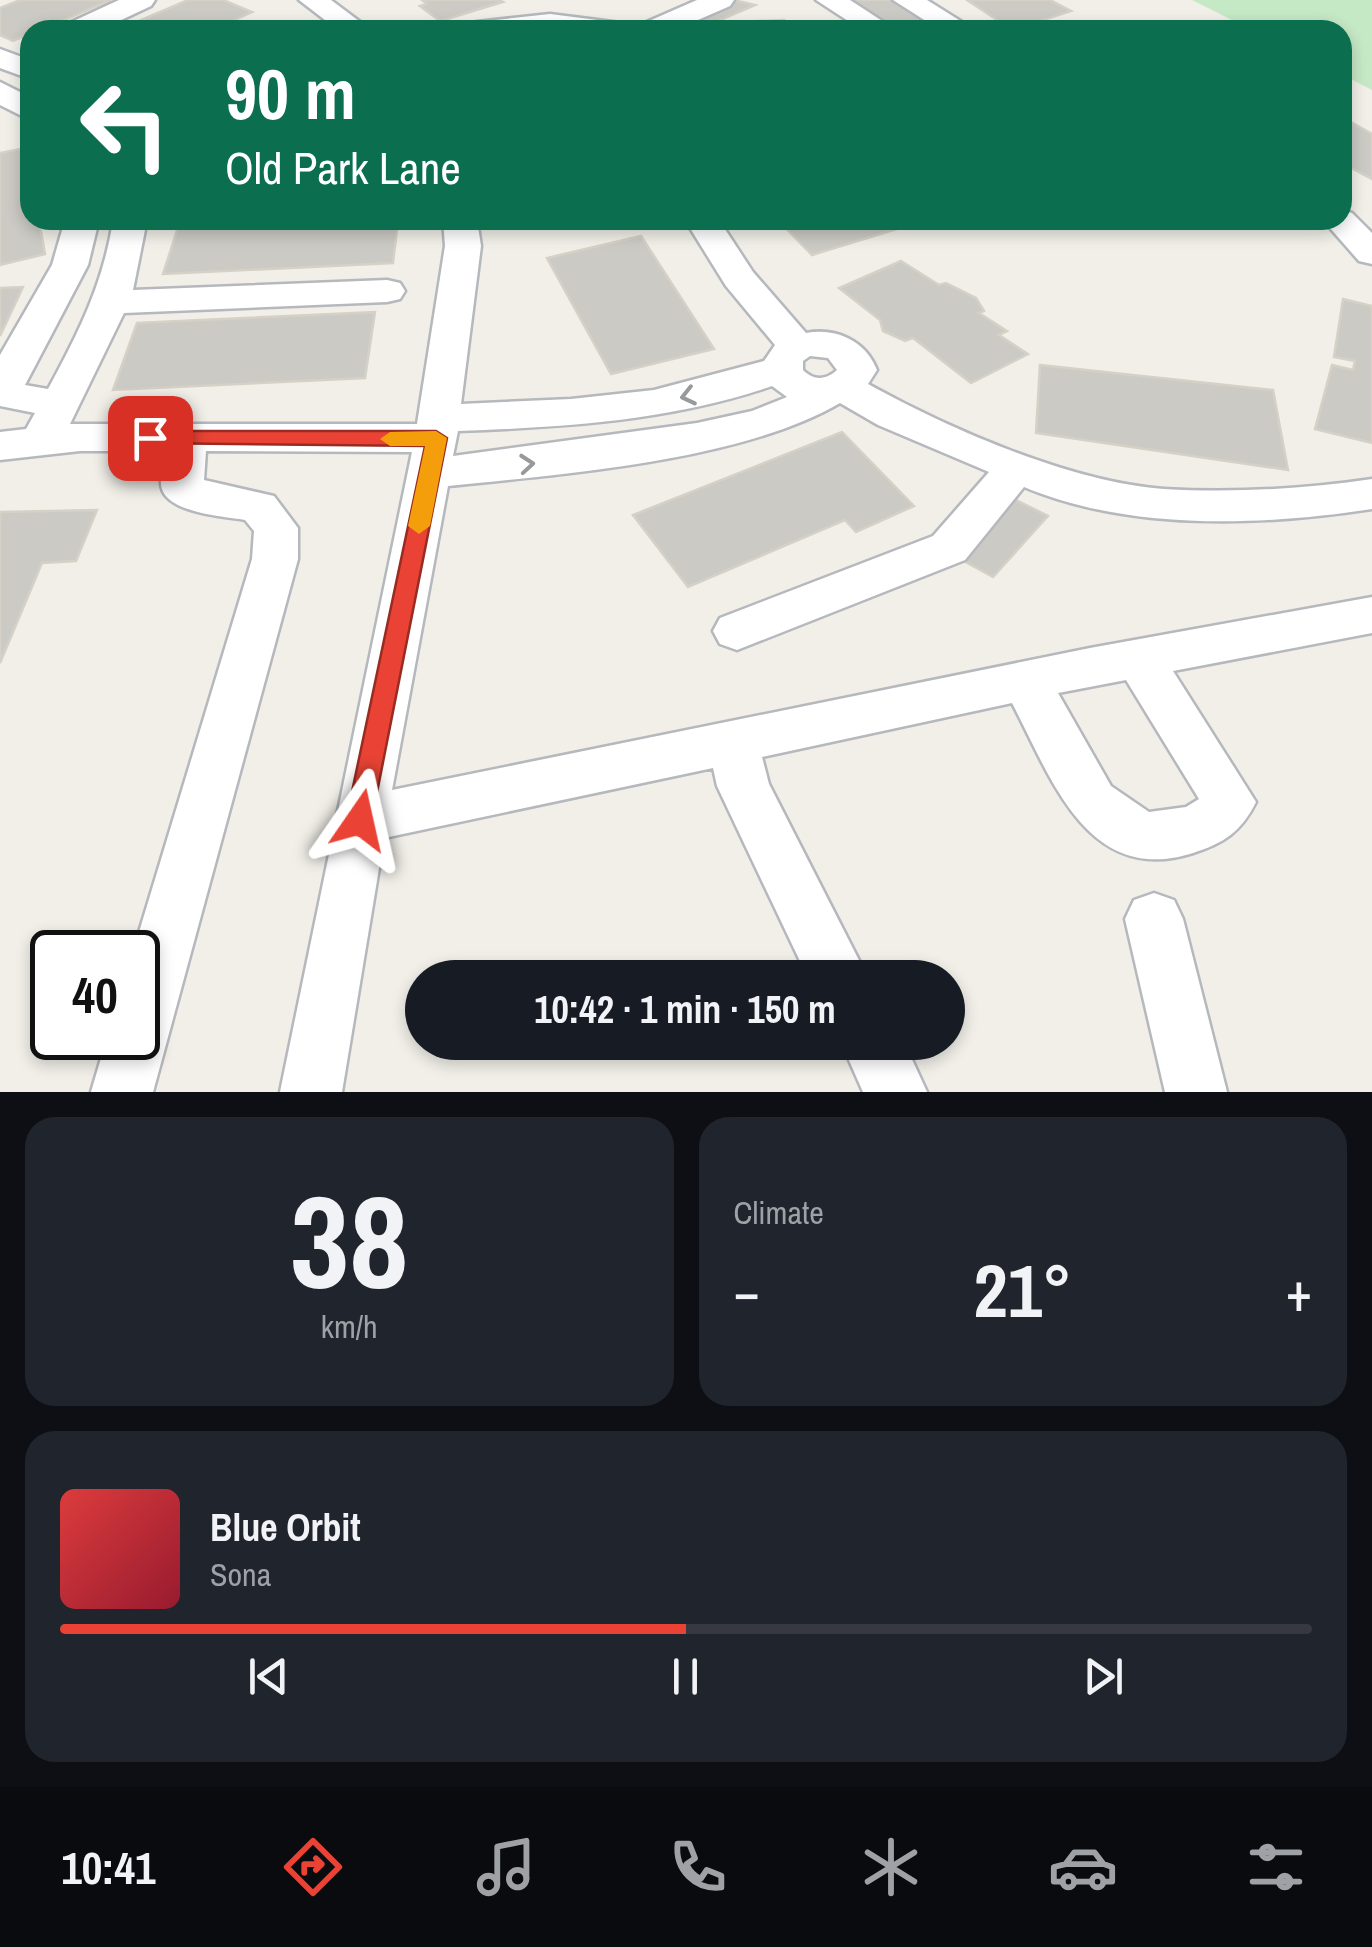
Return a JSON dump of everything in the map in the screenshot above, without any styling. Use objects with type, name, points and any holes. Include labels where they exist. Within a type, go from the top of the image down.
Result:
[{"type":"street","points":[[99,20],[141,0]]},
{"type":"street","points":[[313,0],[342,20]]},
{"type":"street","points":[[675,20],[720,0]]},
{"type":"street","points":[[830,0],[865,20]]},
{"type":"street","points":[[907,0],[943,20]]},
{"type":"street","points":[[79,230],[70,265],[4,383],[9,395],[51,422],[186,438],[435,443],[552,461],[713,434],[802,410],[855,377],[852,357],[827,344],[710,392],[435,443]]},
{"type":"street","points":[[0,446],[51,422],[109,302],[124,262],[129,230]]},
{"type":"street","points":[[311,1092],[435,443],[464,246],[462,230]]},
{"type":"street","points":[[708,230],[789,358]]},
{"type":"street","points":[[1350,230],[1372,253]]},
{"type":"street","points":[[70,265],[124,262]]},
{"type":"street","points":[[109,302],[387,291]]},
{"type":"street","points":[[837,389],[1056,483],[1162,504],[1304,504],[1372,494]]},
{"type":"street","points":[[122,1092],[275,559],[276,528],[259,507],[200,496],[182,487],[186,438]]},
{"type":"street","points":[[737,631],[949,548],[1017,467]]},
{"type":"street","points":[[360,820],[1025,680],[1372,616]]},
{"type":"street","points":[[1025,680],[1092,802],[1140,837],[1180,835],[1221,816],[1228,802],[1138,658]]},
{"type":"street","points":[[734,742],[743,786],[830,960]]},
{"type":"street","points":[[1154,919],[1196,1092]]},
{"type":"street","points":[[880,1060],[896,1092]]},
{"type":"green space","points":[[1192,0],[1372,0],[1372,90],[1352,80],[1352,20],[1232,20]]},
{"type":"building","points":[[20,0],[111,0],[64,20],[20,20],[20,38],[13,41],[0,35],[0,8]]},
{"type":"building","points":[[188,0],[223,0],[252,12],[234,20],[141,20]]},
{"type":"building","points":[[422,0],[503,2],[443,20],[420,6],[427,4]]},
{"type":"building","points":[[734,0],[755,5],[720,20],[688,20]]},
{"type":"building","points":[[845,0],[897,0],[931,20],[876,20]]},
{"type":"building","points":[[967,0],[1050,0],[1071,11],[1043,20],[997,20]]},
{"type":"building","points":[[1352,123],[1372,134],[1372,179],[1352,168]]},
{"type":"building","points":[[20,149],[20,230],[41,230],[45,254],[0,265],[0,153]]},
{"type":"building","points":[[177,230],[397,230],[393,263],[163,274]]},
{"type":"building","points":[[788,230],[893,230],[812,255]]},
{"type":"building","points":[[641,236],[714,349],[611,374],[547,258]]},
{"type":"building","points":[[901,261],[939,285],[946,283],[976,298],[984,311],[979,313],[1007,331],[999,335],[1028,354],[971,383],[913,338],[905,341],[883,331],[880,320],[839,288]]},
{"type":"building","points":[[23,287],[0,336],[0,288]]},
{"type":"building","points":[[1343,299],[1372,306],[1372,443],[1315,429],[1332,365],[1353,370],[1355,361],[1334,357]]},
{"type":"building","points":[[375,312],[365,378],[113,390],[137,323]]},
{"type":"building","points":[[1040,365],[1273,390],[1288,470],[1036,433]]},
{"type":"building","points":[[842,432],[914,506],[856,532],[845,520],[688,587],[633,515]]},
{"type":"building","points":[[1016,500],[1048,516],[993,577],[960,559]]},
{"type":"building","points":[[97,510],[76,561],[42,563],[0,663],[0,512]]},
{"type":"slow traffic","points":[[390,439],[436,438],[419,526]]},
{"type":"route","points":[[150,438],[436,438],[360,820]]}]
